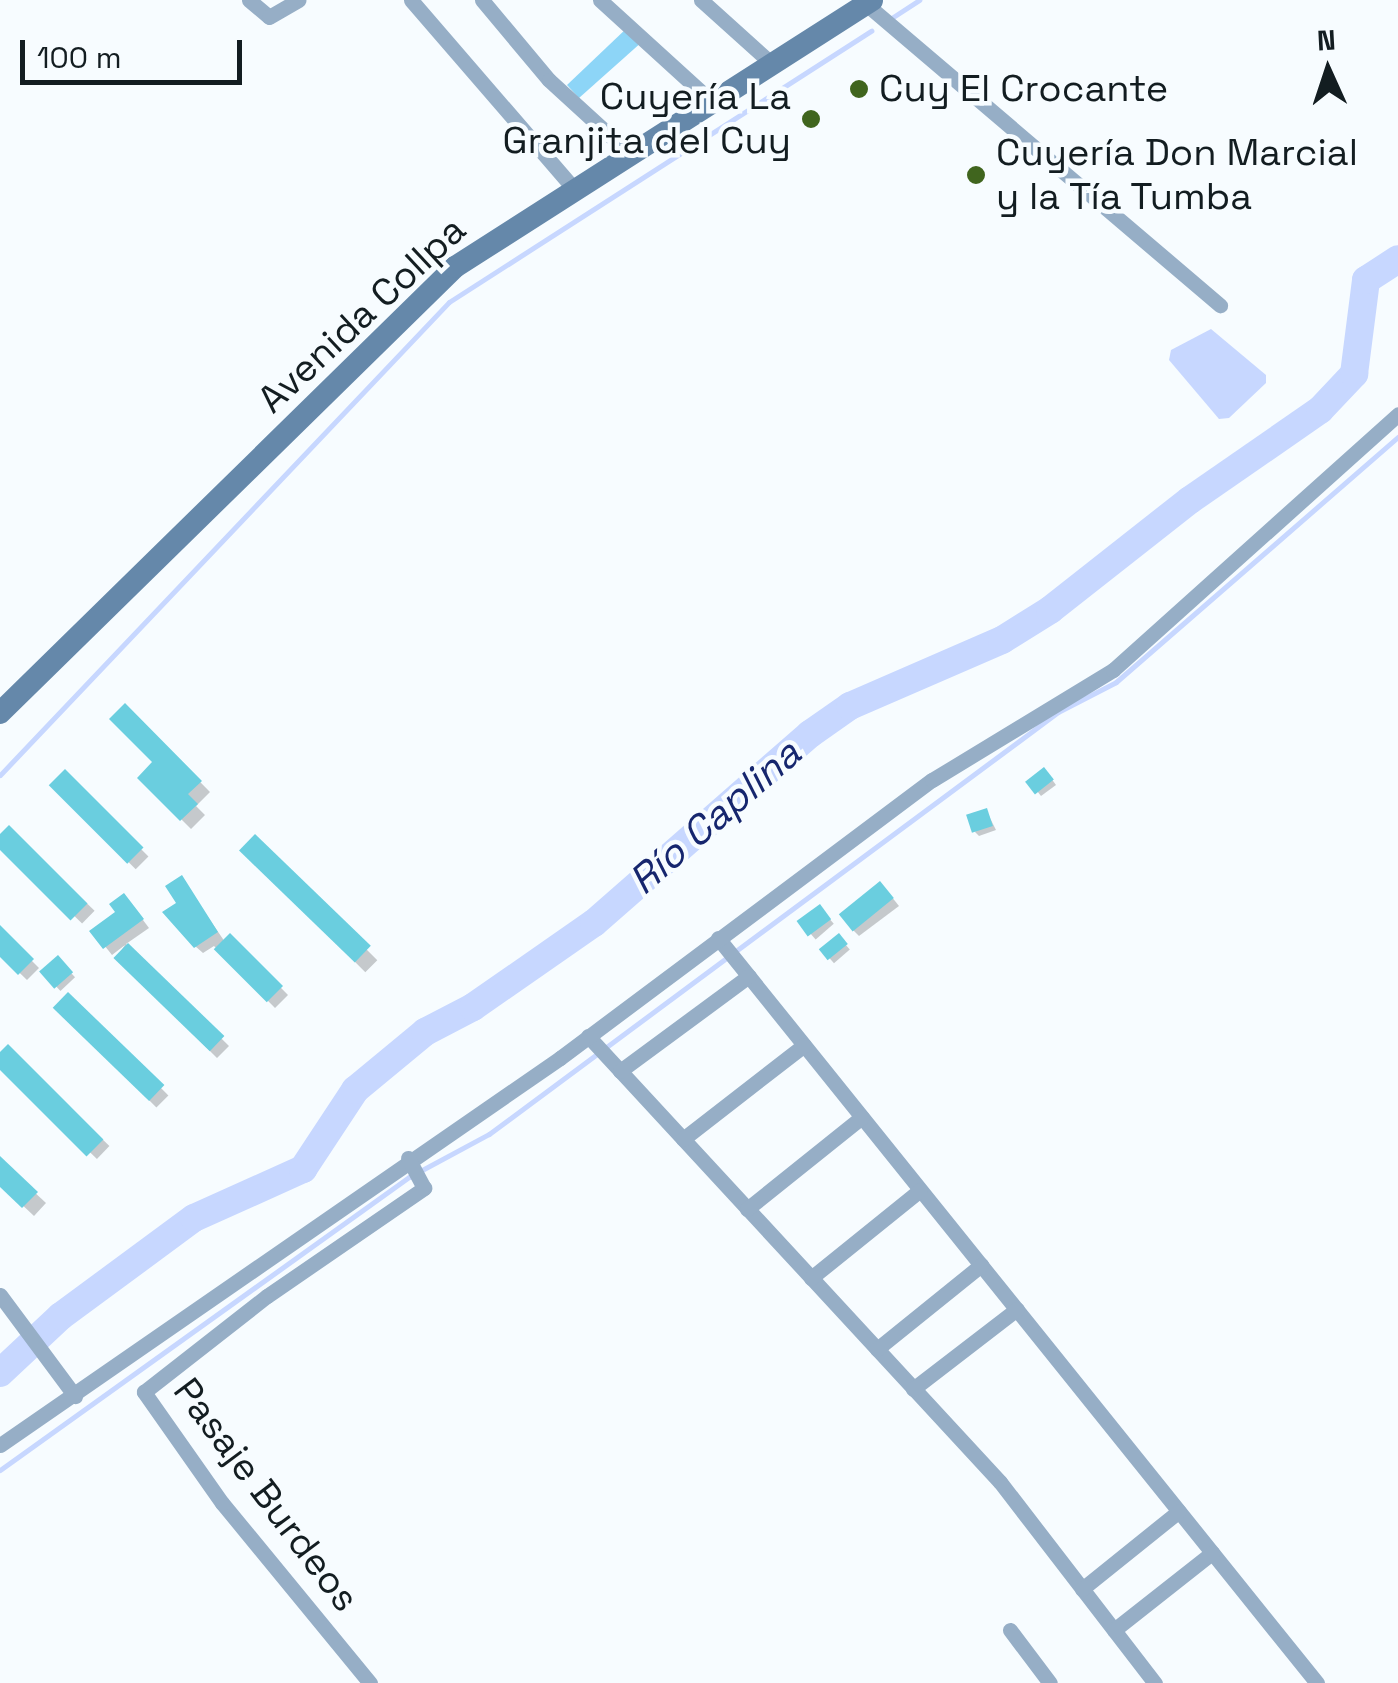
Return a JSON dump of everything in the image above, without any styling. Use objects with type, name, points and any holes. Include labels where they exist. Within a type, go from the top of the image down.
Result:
[{"type":"main road","name":"Avenida Collpa","points":[[0,713],[455,267],[869,2]]},
{"type":"street","points":[[249,0],[268,17],[298,0]]},
{"type":"street","points":[[411,0],[574,189]]},
{"type":"street","points":[[482,0],[549,80],[631,155]]},
{"type":"street","points":[[600,0],[712,102]]},
{"type":"street","points":[[702,0],[772,64]]},
{"type":"street","points":[[869,2],[1220,305]]},
{"type":"street","points":[[0,1445],[597,1046],[728,950],[932,780],[1113,670],[1398,414]]},
{"type":"street","points":[[728,950],[1316,1683]]},
{"type":"street","points":[[620,1071],[749,976]]},
{"type":"street","points":[[683,1140],[804,1045]]},
{"type":"street","points":[[597,1046],[1000,1482],[1155,1683]]},
{"type":"street","points":[[747,1209],[862,1117]]},
{"type":"street","name":"Pasaje Burdeos","points":[[370,1683],[222,1503],[144,1392],[267,1296],[424,1188],[414,1168]]},
{"type":"street","points":[[811,1278],[920,1190]]},
{"type":"street","points":[[876,1349],[981,1265]]},
{"type":"street","points":[[0,1296],[29,1326],[75,1396]]},
{"type":"street","points":[[913,1389],[1016,1310]]},
{"type":"street","points":[[1082,1589],[1179,1511]]},
{"type":"street","points":[[1114,1630],[1212,1553]]},
{"type":"street","points":[[1010,1630],[1050,1683]]},
{"type":"shaded area","points":[[628,27],[643,41],[579,98],[567,85]]},
{"type":"shaded area","points":[[1211,329],[1266,375],[1266,383],[1229,418],[1219,419],[1169,360],[1171,350]]},
{"type":"building","points":[[125,703],[202,781],[188,794],[198,804],[180,821],[137,778],[152,762],[109,719]]},
{"type":"building","points":[[1044,767],[1054,780],[1035,794],[1025,782]]},
{"type":"building","points":[[65,769],[143,847],[127,864],[49,785]]},
{"type":"building","points":[[987,808],[993,826],[972,833],[966,815]]},
{"type":"building","points":[[9,825],[87,903],[71,920],[0,850],[0,834]]},
{"type":"building","points":[[255,834],[371,946],[355,962],[239,851]]},
{"type":"building","points":[[182,875],[218,932],[194,948],[162,912],[176,903],[165,886]]},
{"type":"building","points":[[880,881],[894,898],[853,931],[839,914]]},
{"type":"building","points":[[124,893],[144,919],[103,949],[89,931],[115,912],[109,904]]},
{"type":"building","points":[[820,904],[831,919],[808,936],[797,921]]},
{"type":"building","points":[[0,925],[34,959],[18,975],[0,957]]},
{"type":"building","points":[[230,933],[283,986],[267,1002],[214,949]]},
{"type":"building","points":[[839,933],[848,944],[828,960],[819,949]]},
{"type":"building","points":[[128,943],[224,1036],[210,1051],[113,958]]},
{"type":"building","points":[[58,955],[73,972],[54,989],[39,971]]},
{"type":"building","points":[[68,992],[164,1085],[149,1101],[53,1008]]},
{"type":"building","points":[[8,1044],[103,1139],[86,1156],[0,1070],[0,1052]]},
{"type":"building","points":[[0,1156],[38,1192],[22,1208],[0,1187]]},
{"type":"waterway","points":[[890,19],[919,0]]},
{"type":"waterway","points":[[0,775],[449,302],[871,31]]},
{"type":"waterway","name":"Río Caplina","points":[[0,1373],[61,1316],[194,1218],[303,1169],[355,1090],[425,1032],[473,1007],[594,923],[810,734],[850,706],[1002,640],[1050,610],[1190,500],[1320,410],[1354,374],[1366,280],[1398,259]]},
{"type":"waterway","points":[[0,1470],[409,1177],[489,1134],[1058,712],[1116,682],[1398,437]]},
{"type":"place","name":"Cuy El Crocante","points":[[859,89]]},
{"type":"place","name":"Cuyería La Granjita del Cuy","points":[[811,119]]},
{"type":"place","name":"Cuyería Don Marcial y la Tía Tumba","points":[[976,175]]}]
